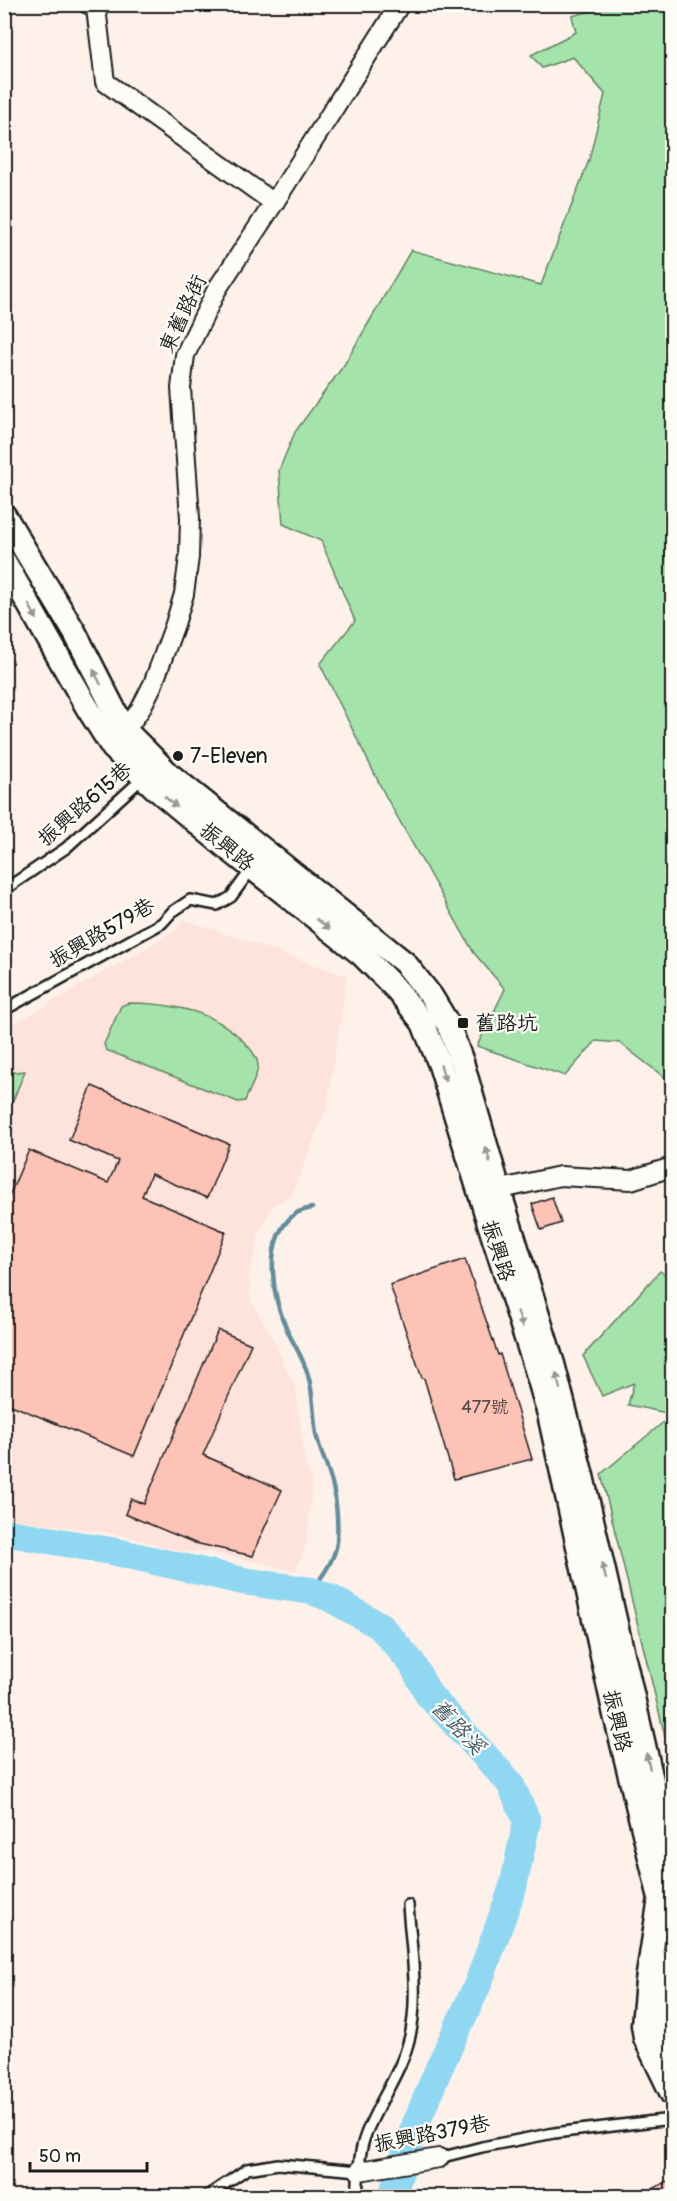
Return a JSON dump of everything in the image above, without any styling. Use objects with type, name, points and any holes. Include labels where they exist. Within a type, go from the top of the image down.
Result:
[{"type":"street","points":[[88,4],[96,8],[105,82],[274,203]]},
{"type":"street","name":"東舊路街","points":[[119,739],[140,710],[153,684],[184,594],[189,557],[190,518],[181,388],[185,355],[216,289],[274,203],[400,4]]},
{"type":"street","name":"振興路","points":[[4,515],[75,633],[119,739]]},
{"type":"street","name":"振興路","points":[[4,561],[87,707],[252,869],[361,954],[398,992],[423,1023],[553,1364],[582,1476],[654,1790],[672,1880]]},
{"type":"street","name":"振興路","points":[[151,770],[267,851],[405,963],[431,996],[448,1024],[462,1062],[489,1192],[549,1414],[615,1715],[660,1898],[647,1981],[643,2025],[645,2038],[672,2094]]},
{"type":"street","points":[[489,1192],[560,1176],[631,1180],[672,1167]]},
{"type":"street","points":[[672,1958],[662,2023],[666,2041],[672,2052]]},
{"type":"street","name":"振興路379巷","points":[[360,2171],[439,2158]]},
{"type":"lane","name":"振興路615巷","points":[[4,890],[66,848],[151,770]]},
{"type":"lane","name":"振興路579巷","points":[[4,1010],[162,923],[172,912],[190,900],[217,905],[231,897],[267,851]]},
{"type":"lane","points":[[357,2196],[360,2171],[358,2157],[366,2133],[407,2049],[413,2021],[408,1905]]},
{"type":"lane","name":"振興路379巷","points":[[439,2158],[554,2133],[672,2117]]},
{"type":"lane","name":"振興路379巷","points":[[207,2196],[248,2169],[278,2164],[360,2171]]},
{"type":"shaded area","points":[[183,919],[347,976],[327,1106],[292,1195],[271,1207],[259,1234],[249,1277],[251,1300],[296,1389],[305,1464],[312,1480],[307,1542],[296,1571],[204,1551],[188,1552],[171,1549],[119,1534],[5,1518],[5,1029],[174,932]]},
{"type":"green space","points":[[602,5],[672,5],[672,1080],[664,1077],[620,1043],[596,1041],[565,1076],[477,1046],[505,989],[474,953],[385,795],[320,664],[355,621],[321,541],[283,524],[279,470],[295,432],[344,365],[411,250],[541,285],[589,160],[605,94],[573,57],[542,68],[531,55],[576,32],[572,16],[598,9]]},
{"type":"green space","points":[[128,1003],[190,1010],[219,1022],[232,1031],[251,1050],[258,1063],[257,1074],[245,1101],[238,1102],[106,1050],[104,1044],[121,1006]]},
{"type":"green space","points":[[25,1071],[5,1120],[5,1073]]},
{"type":"green space","points":[[660,1271],[672,1279],[672,1414],[628,1405],[634,1383],[602,1396],[583,1356]]},
{"type":"green space","points":[[672,1415],[672,1765],[601,1474]]},
{"type":"building","points":[[92,1086],[229,1144],[207,1198],[151,1174],[142,1196],[226,1232],[134,1456],[4,1402],[4,1208],[29,1150],[108,1183],[118,1161],[69,1140]]},
{"type":"building","points":[[552,1197],[561,1223],[541,1230],[532,1204]]},
{"type":"building","points":[[465,1259],[498,1355],[500,1354],[532,1459],[454,1479],[424,1378],[422,1378],[390,1285]]},
{"type":"building","points":[[218,1330],[251,1344],[203,1455],[282,1490],[253,1556],[195,1543],[125,1514],[131,1499],[144,1504]]},
{"type":"building","points":[[672,2179],[672,2196],[638,2196]]},
{"type":"waterway","points":[[312,1208],[297,1213],[284,1225],[277,1239],[273,1271],[278,1305],[310,1382],[316,1434],[331,1480],[337,1514],[336,1549],[328,1568],[312,1591]]},
{"type":"waterway","name":"舊路溪","points":[[4,1532],[116,1552],[243,1581],[312,1591],[330,1598],[380,1626],[412,1663],[428,1694],[510,1783],[527,1821],[513,1887],[478,1984],[413,2131],[392,2196]]},
{"type":"place","name":"7-Eleven","points":[[178,756]]},
{"type":"place","name":"舊路坑","points":[[463,1023]]}]
